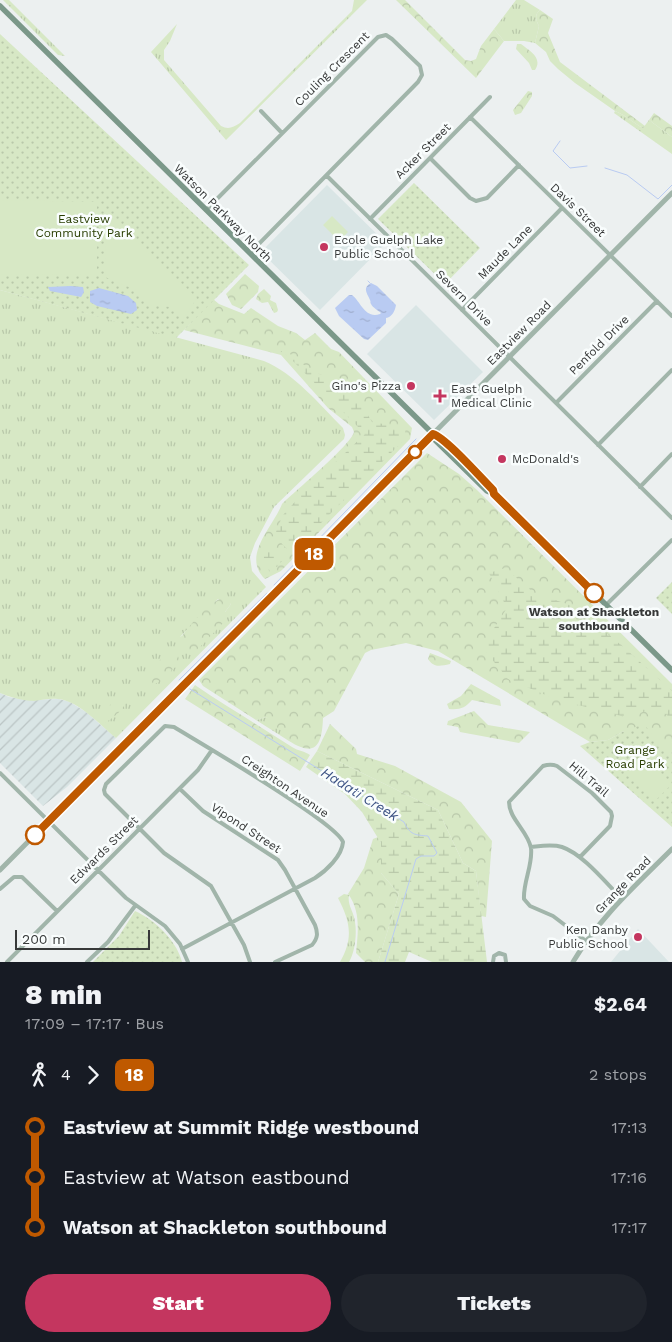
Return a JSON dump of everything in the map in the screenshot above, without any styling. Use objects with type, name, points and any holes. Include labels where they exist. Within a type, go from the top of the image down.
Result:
[{"type":"main road","name":"Watson Parkway North","points":[[0,6],[433,434],[435,440],[487,491],[494,494],[672,670]]},
{"type":"street","name":"Couling Crescent","points":[[206,210],[375,39],[383,35],[392,39],[420,66],[422,78],[250,253]]},
{"type":"street","name":"Acker Street","points":[[370,219],[490,97]]},
{"type":"street","points":[[261,112],[282,133]]},
{"type":"street","name":"Davis Street","points":[[470,118],[672,316]]},
{"type":"street","points":[[430,158],[470,198],[476,201],[487,198],[519,165]]},
{"type":"street","name":"Severn Drive","points":[[326,176],[672,518]]},
{"type":"street","name":"Eastview Road","points":[[0,870],[672,193]]},
{"type":"street","name":"Maude Lane","points":[[462,310],[562,208]]},
{"type":"street","name":"Penfold Drive","points":[[556,404],[656,301]]},
{"type":"street","points":[[598,445],[672,370]]},
{"type":"street","points":[[640,487],[672,454]]},
{"type":"street","points":[[606,606],[672,540]]},
{"type":"street","name":"Creighton Avenue","points":[[140,829],[108,798],[104,790],[106,784],[165,726],[174,727],[303,808],[341,838],[343,842],[340,851],[326,870],[315,878],[182,949]]},
{"type":"street","name":"Edwards Street","points":[[7,962],[180,789],[198,770],[212,750]]},
{"type":"street","name":"Hill Trail","points":[[531,847],[526,834],[511,812],[509,802],[543,766],[553,764],[592,793],[611,812],[610,826],[580,857]]},
{"type":"street","points":[[0,773],[135,906],[156,918],[164,926],[182,949],[188,962]]},
{"type":"street","name":"Vipond Street","points":[[180,789],[203,812],[278,860],[296,889],[315,925],[318,935],[317,940],[312,945],[275,962]]},
{"type":"street","points":[[140,829],[170,858],[211,886],[247,950],[250,962]]},
{"type":"street","points":[[586,941],[553,916],[526,903],[524,895],[531,847],[562,847],[580,857],[622,899]]},
{"type":"street","name":"Grange Road","points":[[573,962],[586,941],[622,899],[672,849]]},
{"type":"street","points":[[0,889],[14,877],[22,877],[57,911]]},
{"type":"street","points":[[87,962],[108,942],[135,906]]},
{"type":"street","points":[[493,962],[494,956],[499,953],[504,955],[506,962]]},
{"type":"shaded area","name":"Ecole Guelph Lake Public School","points":[[327,185],[386,243],[320,310],[261,252]]},
{"type":"shaded area","points":[[416,305],[483,372],[434,420],[367,354]]},
{"type":"shaded area","points":[[0,693],[9,697],[28,700],[59,699],[70,702],[86,712],[116,738],[67,787],[43,806],[0,763]]},
{"type":"shaded area","name":"Ken Danby Public School","points":[[638,929],[669,962],[611,962]]},
{"type":"green space","points":[[3,0],[9,0],[65,56],[58,55]]},
{"type":"green space","points":[[354,0],[367,0],[226,140],[151,52],[177,24],[164,50],[164,60],[221,126],[231,127],[240,123],[352,11]]},
{"type":"green space","points":[[396,0],[405,0],[465,60],[471,61],[476,59],[481,46],[494,29],[504,41],[476,78]]},
{"type":"green space","points":[[516,0],[524,0],[540,10],[536,16],[539,26],[535,43],[504,41],[494,29]]},
{"type":"green space","points":[[540,10],[553,19],[548,33],[560,62],[645,126],[643,128],[575,83],[550,61],[546,52],[535,43],[539,26],[536,16]]},
{"type":"green space","name":"Eastview Community Park","points":[[0,34],[249,265],[176,338],[0,290]]},
{"type":"green space","points":[[517,44],[521,44],[534,55],[537,62],[535,70],[532,70],[529,63],[516,49]]},
{"type":"green space","points":[[528,91],[532,92],[532,96],[521,113],[515,115],[513,110]]},
{"type":"green space","points":[[615,111],[643,128],[649,120],[672,137],[672,154],[614,113]]},
{"type":"green space","points":[[654,113],[672,126],[672,137],[649,120]]},
{"type":"green space","points":[[414,183],[480,248],[445,284],[378,219]]},
{"type":"green space","points":[[0,200],[97,202],[97,275],[0,274]]},
{"type":"green space","points":[[107,214],[197,298],[183,319],[171,307],[151,305],[136,290],[105,277]]},
{"type":"green space","points":[[332,216],[348,232],[339,241],[323,225]]},
{"type":"green space","points":[[245,274],[259,286],[258,292],[241,309],[232,305],[226,294]]},
{"type":"green space","points":[[264,289],[271,296],[270,300],[276,303],[277,312],[274,313],[268,302],[262,303],[256,299],[258,294]]},
{"type":"green space","points":[[0,290],[264,361],[275,366],[296,381],[343,428],[344,439],[274,507],[255,543],[250,557],[252,571],[266,587],[116,738],[89,714],[74,704],[55,699],[25,700],[0,693]],"holes":[[[218,599],[231,604],[225,612],[180,637]]]},
{"type":"green space","points":[[213,299],[219,304],[244,314],[251,308],[278,326],[296,333],[305,340],[315,333],[331,349],[339,352],[412,428],[410,439],[281,571],[265,579],[258,570],[256,561],[257,551],[282,504],[343,447],[354,432],[352,427],[328,408],[281,355],[184,330]]},
{"type":"green space","points":[[276,348],[285,350],[313,372],[325,376],[334,375],[344,380],[346,391],[358,399],[372,422],[406,428],[403,441],[294,550],[288,550],[274,536],[283,515],[301,495],[365,434],[290,358]]},
{"type":"green space","points":[[427,453],[459,474],[477,490],[672,684],[672,752],[667,756],[624,731],[608,740],[590,742],[438,651],[406,643],[365,653],[334,711],[323,718],[319,742],[311,748],[298,746],[289,741],[289,728],[285,732],[269,723],[269,719],[266,717],[256,720],[203,686],[199,680]]},
{"type":"green space","points":[[269,546],[282,561],[270,572],[264,559],[266,549]]},
{"type":"green space","points":[[505,568],[534,593],[576,607],[628,651],[672,691],[672,719],[657,708],[625,717],[555,699],[508,679],[482,647],[507,608],[489,573]]},
{"type":"green space","points":[[672,582],[672,614],[656,598]]},
{"type":"green space","points":[[223,598],[231,604],[225,612],[227,619],[196,651],[190,654],[181,649],[179,643],[181,638],[191,625],[212,604]]},
{"type":"green space","points":[[169,652],[178,656],[180,662],[162,680],[153,685],[151,679],[152,670]]},
{"type":"green space","points":[[430,653],[451,661],[450,664],[440,666],[433,664],[428,659]]},
{"type":"green space","points":[[471,684],[500,700],[501,706],[472,700],[462,708],[449,709],[447,704],[461,696]]},
{"type":"green space","points":[[195,685],[292,747],[310,755],[300,771],[185,699]]},
{"type":"green space","points":[[128,695],[123,708],[105,723],[102,720],[102,713],[115,700]]},
{"type":"green space","points":[[474,711],[488,725],[530,732],[519,743],[460,732],[458,727],[447,725],[448,721]]},
{"type":"green space","points":[[266,717],[289,727],[289,741],[256,720]]},
{"type":"green space","points":[[330,724],[356,749],[357,754],[395,766],[461,802],[492,841],[486,917],[481,916],[476,871],[463,863],[438,810],[317,751]]},
{"type":"green space","name":"Grange Road Park","points":[[644,724],[667,755],[672,752],[672,827],[580,746],[590,742],[608,740],[624,731]]},
{"type":"green space","points":[[317,751],[438,810],[463,863],[476,871],[487,962],[432,962],[409,952],[405,962],[378,962],[399,894],[381,873],[381,843],[362,812],[345,794],[306,767]]},
{"type":"green space","points":[[643,757],[672,784],[655,801],[626,774]]},
{"type":"green space","points":[[378,837],[381,843],[381,873],[399,894],[378,962],[365,962],[356,953],[357,915],[348,894],[364,868],[373,839]]},
{"type":"green space","points":[[344,894],[349,895],[356,927],[354,948],[349,962],[340,962],[349,937],[348,922],[338,898]]},
{"type":"green space","points":[[135,911],[150,920],[164,932],[175,946],[182,962],[93,962],[119,936]]},
{"type":"water","points":[[371,283],[377,286],[396,305],[393,313],[386,318],[386,323],[368,340],[364,339],[339,316],[335,308],[349,295],[352,295],[367,312],[375,315],[380,314],[371,304],[366,291]]},
{"type":"water","points":[[48,287],[83,287],[84,292],[81,297],[50,291]]},
{"type":"water","points":[[99,288],[128,296],[136,303],[137,310],[131,314],[97,306],[90,302],[90,291]]},
{"type":"waterway","points":[[560,141],[553,151],[570,168],[587,166]]},
{"type":"waterway","points":[[605,168],[627,175],[658,199],[672,185]]},
{"type":"waterway","points":[[274,585],[416,439]]},
{"type":"waterway","points":[[179,680],[267,593]]},
{"type":"waterway","name":"Hadati Creek","points":[[190,689],[404,822],[408,830],[413,834],[428,836],[437,853],[434,856],[421,856],[416,859],[385,962]]},
{"type":"bus line","name":"18","points":[[35,835],[433,434],[439,436],[493,490],[494,494],[594,593]]},
{"type":"place","name":"Ecole Guelph Lake Public School","points":[[324,247]]},
{"type":"place","name":"Gino's Pizza","points":[[411,386]]},
{"type":"place","name":"East Guelph Medical Clinic","points":[[440,396]]},
{"type":"place","name":"McDonald's","points":[[502,459]]},
{"type":"place","name":"Watson at Shackleton southbound","points":[[594,593]]},
{"type":"place","name":"Ken Danby Public School","points":[[638,937]]}]
